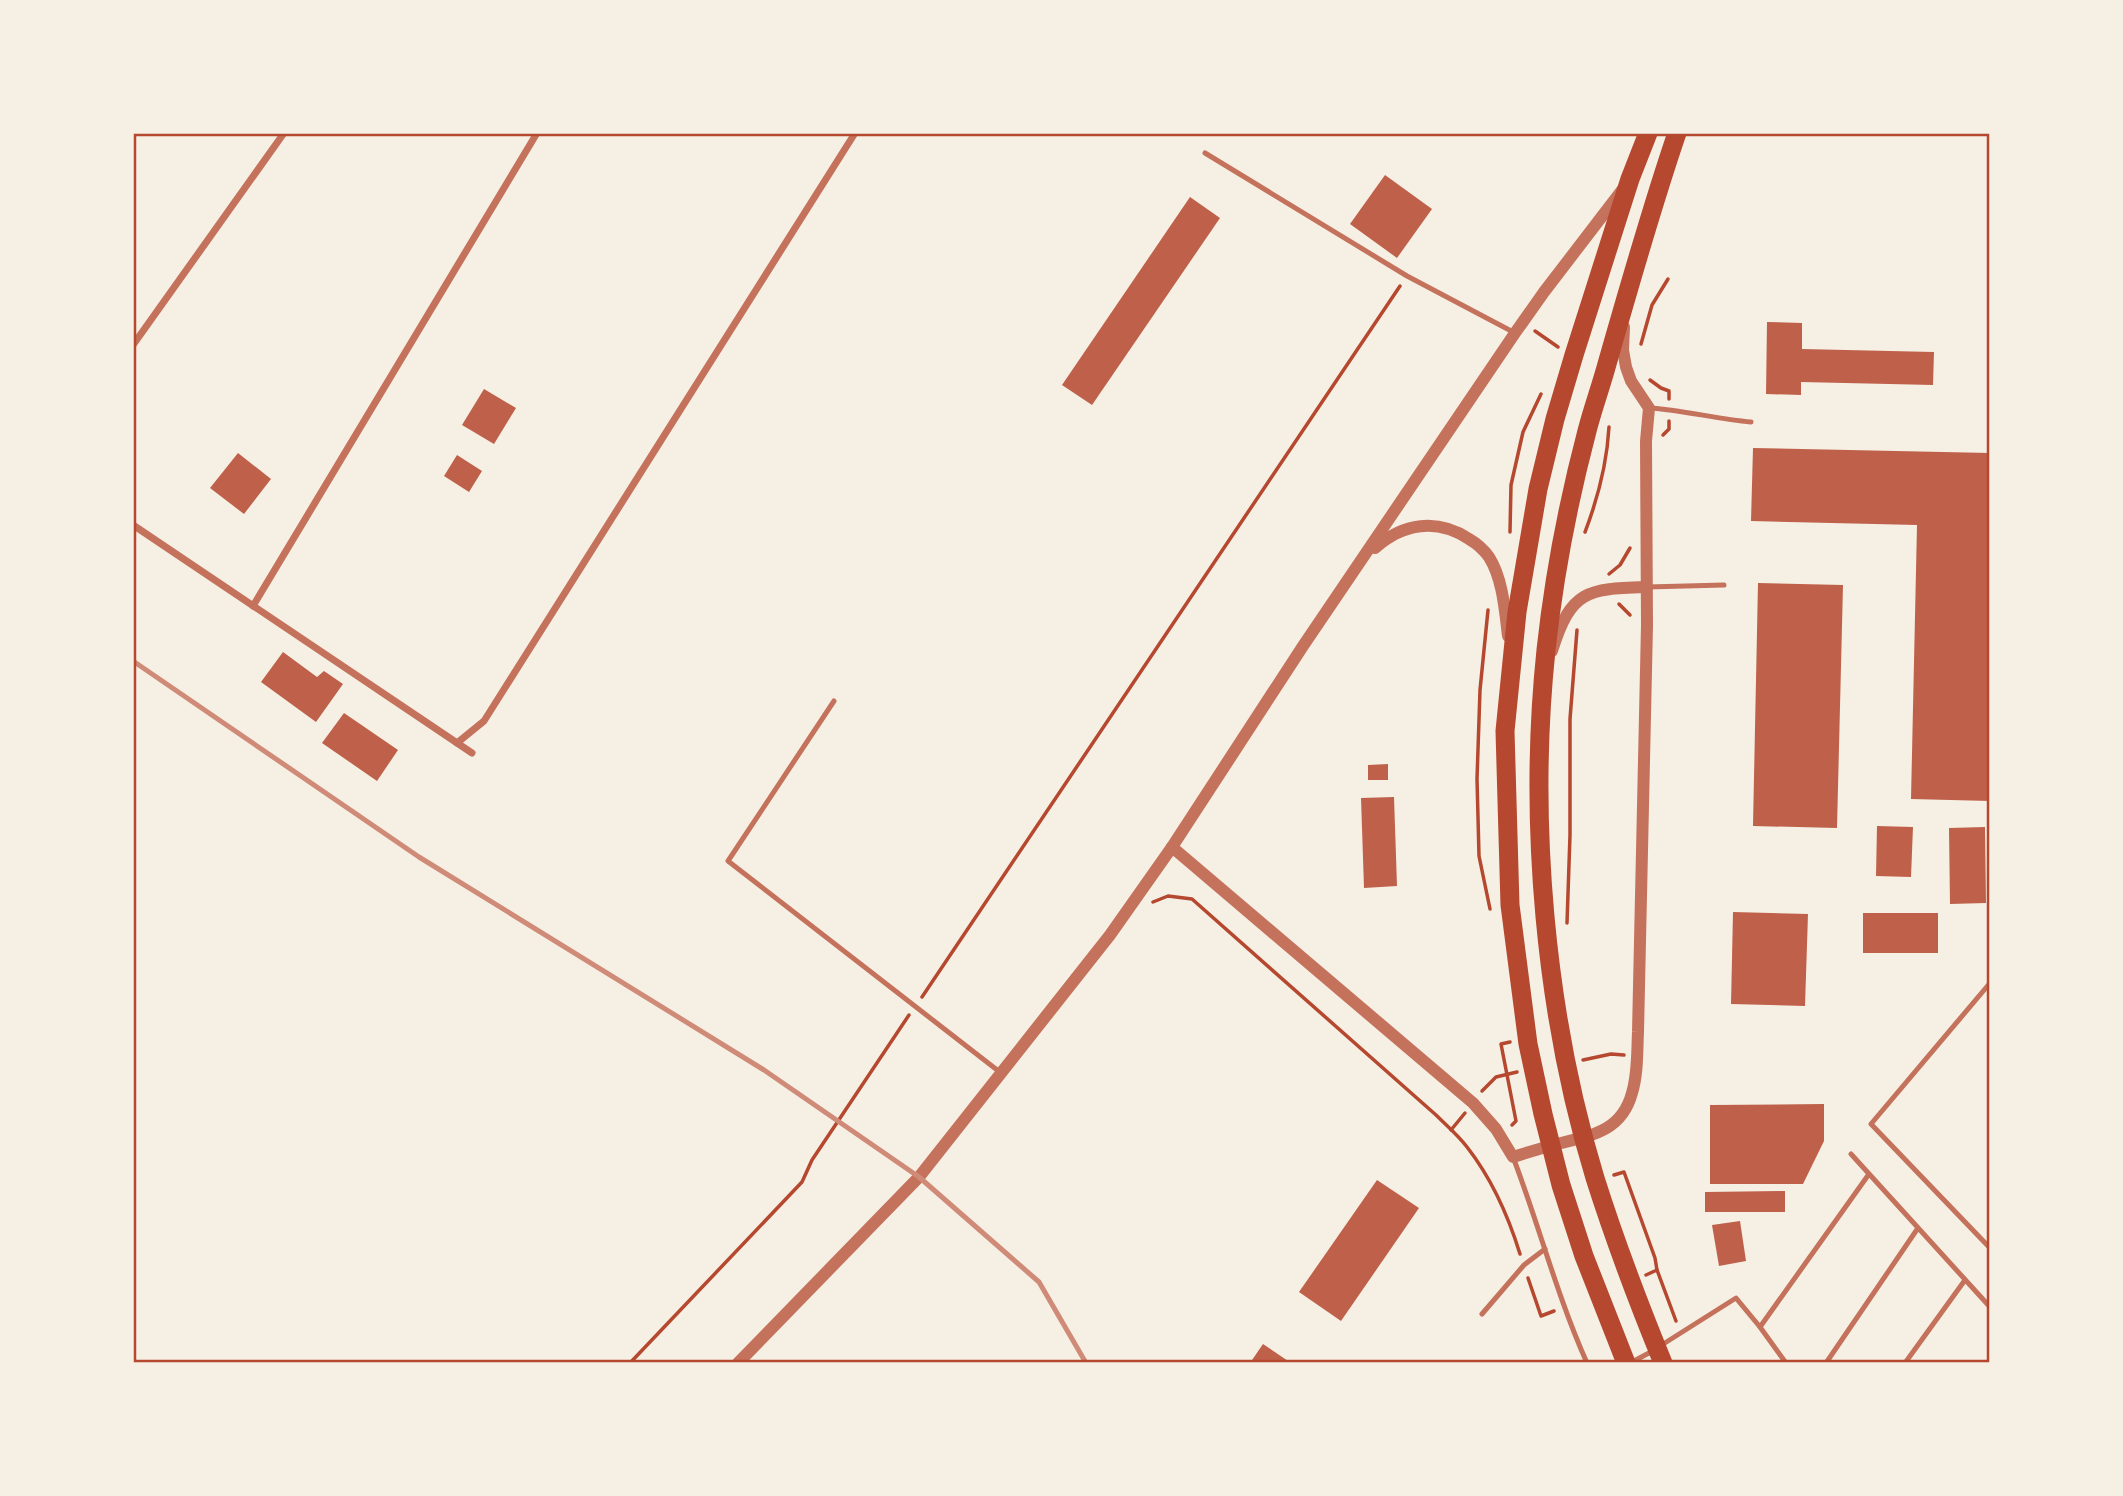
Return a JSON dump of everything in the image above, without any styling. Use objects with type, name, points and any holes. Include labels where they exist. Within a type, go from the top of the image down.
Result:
[{"type":"highway","points":[[1628,1363],[1584,1256],[1561,1185],[1528,1044],[1510,905],[1505,731],[1511,655],[1524,561],[1538,489],[1555,419],[1630,179],[1648,133]]},
{"type":"highway","points":[[1664,1363],[1617,1245],[1594,1175],[1562,1038],[1544,902],[1540,757],[1544,677],[1558,566],[1571,496],[1625,299],[1678,133]]},
{"type":"street","points":[[133,345],[284,133]]},
{"type":"street","points":[[253,606],[537,133]]},
{"type":"street","points":[[457,743],[484,721],[855,133]]},
{"type":"street","points":[[738,1363],[919,1177],[1110,935],[1172,847],[1515,333],[1630,179]]},
{"type":"street","points":[[1172,847],[1473,1103],[1496,1129],[1513,1157],[1591,1136],[1606,1130],[1617,1121],[1632,1095],[1635,1081],[1647,636],[1648,408],[1631,381],[1626,367],[1623,350],[1625,299]]},
{"type":"street","points":[[133,525],[472,753]]},
{"type":"street","points":[[1359,563],[1385,539],[1403,529],[1424,525],[1443,526],[1460,533],[1476,544],[1489,558],[1498,579],[1511,655]]},
{"type":"street","points":[[1544,677],[1556,639],[1576,602],[1585,594],[1597,590],[1647,587]]},
{"type":"lane","points":[[1205,153],[1407,276],[1515,333]]},
{"type":"lane","points":[[1648,408],[1751,422]]},
{"type":"lane","points":[[1647,587],[1724,584]]},
{"type":"lane","points":[[835,701],[727,861],[1001,1073]]},
{"type":"lane","points":[[1990,983],[1871,1124],[1990,1248]]},
{"type":"lane","points":[[1851,1154],[1990,1307]]},
{"type":"lane","points":[[1513,1157],[1564,1307],[1587,1363]]},
{"type":"lane","points":[[1760,1327],[1869,1174]]},
{"type":"lane","points":[[1826,1363],[1918,1228]]},
{"type":"lane","points":[[1482,1314],[1524,1265],[1545,1249]]},
{"type":"lane","points":[[1905,1363],[1965,1280]]},
{"type":"lane","points":[[1628,1363],[1736,1298],[1786,1363]]},
{"type":"path","points":[[630,1363],[802,1182],[812,1160],[1407,276]]},
{"type":"path","points":[[1533,330],[1559,348]]},
{"type":"path","points":[[1584,535],[1596,504],[1608,447],[1610,421]]},
{"type":"path","points":[[1600,579],[1628,556],[1633,536],[1647,536]]},
{"type":"path","points":[[1610,600],[1621,604],[1628,612],[1633,621],[1634,635],[1647,636]]},
{"type":"path","points":[[1566,931],[1570,835],[1570,719],[1578,622],[1583,611],[1576,602]]},
{"type":"path","points":[[1488,608],[1480,690],[1476,779],[1479,856],[1492,921]]},
{"type":"path","points":[[1129,906],[1139,914],[1157,899],[1168,896],[1192,899],[1437,1115],[1466,1146],[1485,1173],[1508,1217],[1541,1316],[1564,1307]]},
{"type":"path","points":[[1512,1042],[1501,1044],[1516,1121]]},
{"type":"path","points":[[1585,1058],[1587,1069]]},
{"type":"path","points":[[1614,1175],[1624,1172],[1674,1318],[1683,1332]]},
{"type":"path","points":[[1643,1265],[1647,1277],[1657,1270]]},
{"type":"building","points":[[1385,175],[1432,209],[1397,258],[1350,224]]},
{"type":"building","points":[[1190,197],[1220,218],[1092,405],[1062,385]]},
{"type":"building","points":[[1767,322],[1802,323],[1802,349],[1934,352],[1933,385],[1801,382],[1801,395],[1766,394]]},
{"type":"building","points":[[484,389],[516,408],[494,444],[462,425]]},
{"type":"building","points":[[1753,448],[1990,453],[1990,801],[1911,799],[1917,525],[1751,521]]},
{"type":"building","points":[[238,453],[271,479],[244,514],[210,488]]},
{"type":"building","points":[[457,455],[482,471],[469,492],[444,476]]},
{"type":"building","points":[[1758,583],[1843,585],[1837,828],[1753,826]]},
{"type":"building","points":[[283,652],[317,677],[324,671],[343,684],[316,722],[261,682]]},
{"type":"building","points":[[344,713],[398,750],[377,781],[322,743]]},
{"type":"building","points":[[1388,764],[1388,780],[1368,780],[1368,765]]},
{"type":"building","points":[[1394,797],[1397,886],[1364,888],[1361,798]]},
{"type":"building","points":[[1877,826],[1913,827],[1911,877],[1876,876]]},
{"type":"building","points":[[1985,827],[1986,903],[1950,904],[1949,828]]},
{"type":"building","points":[[1733,912],[1808,914],[1805,1006],[1731,1004]]},
{"type":"building","points":[[1863,913],[1938,913],[1938,953],[1863,953]]},
{"type":"building","points":[[1824,1104],[1824,1141],[1803,1184],[1710,1184],[1710,1105]]},
{"type":"building","points":[[1377,1180],[1419,1208],[1341,1321],[1299,1292]]},
{"type":"building","points":[[1785,1191],[1785,1212],[1705,1212],[1705,1192]]},
{"type":"building","points":[[1740,1221],[1746,1261],[1719,1266],[1712,1225]]},
{"type":"building","points":[[1263,1344],[1291,1363],[1250,1363]]},
{"type":"railway","points":[[133,661],[419,857],[764,1070],[919,1177],[1039,1282],[1086,1363]]}]
